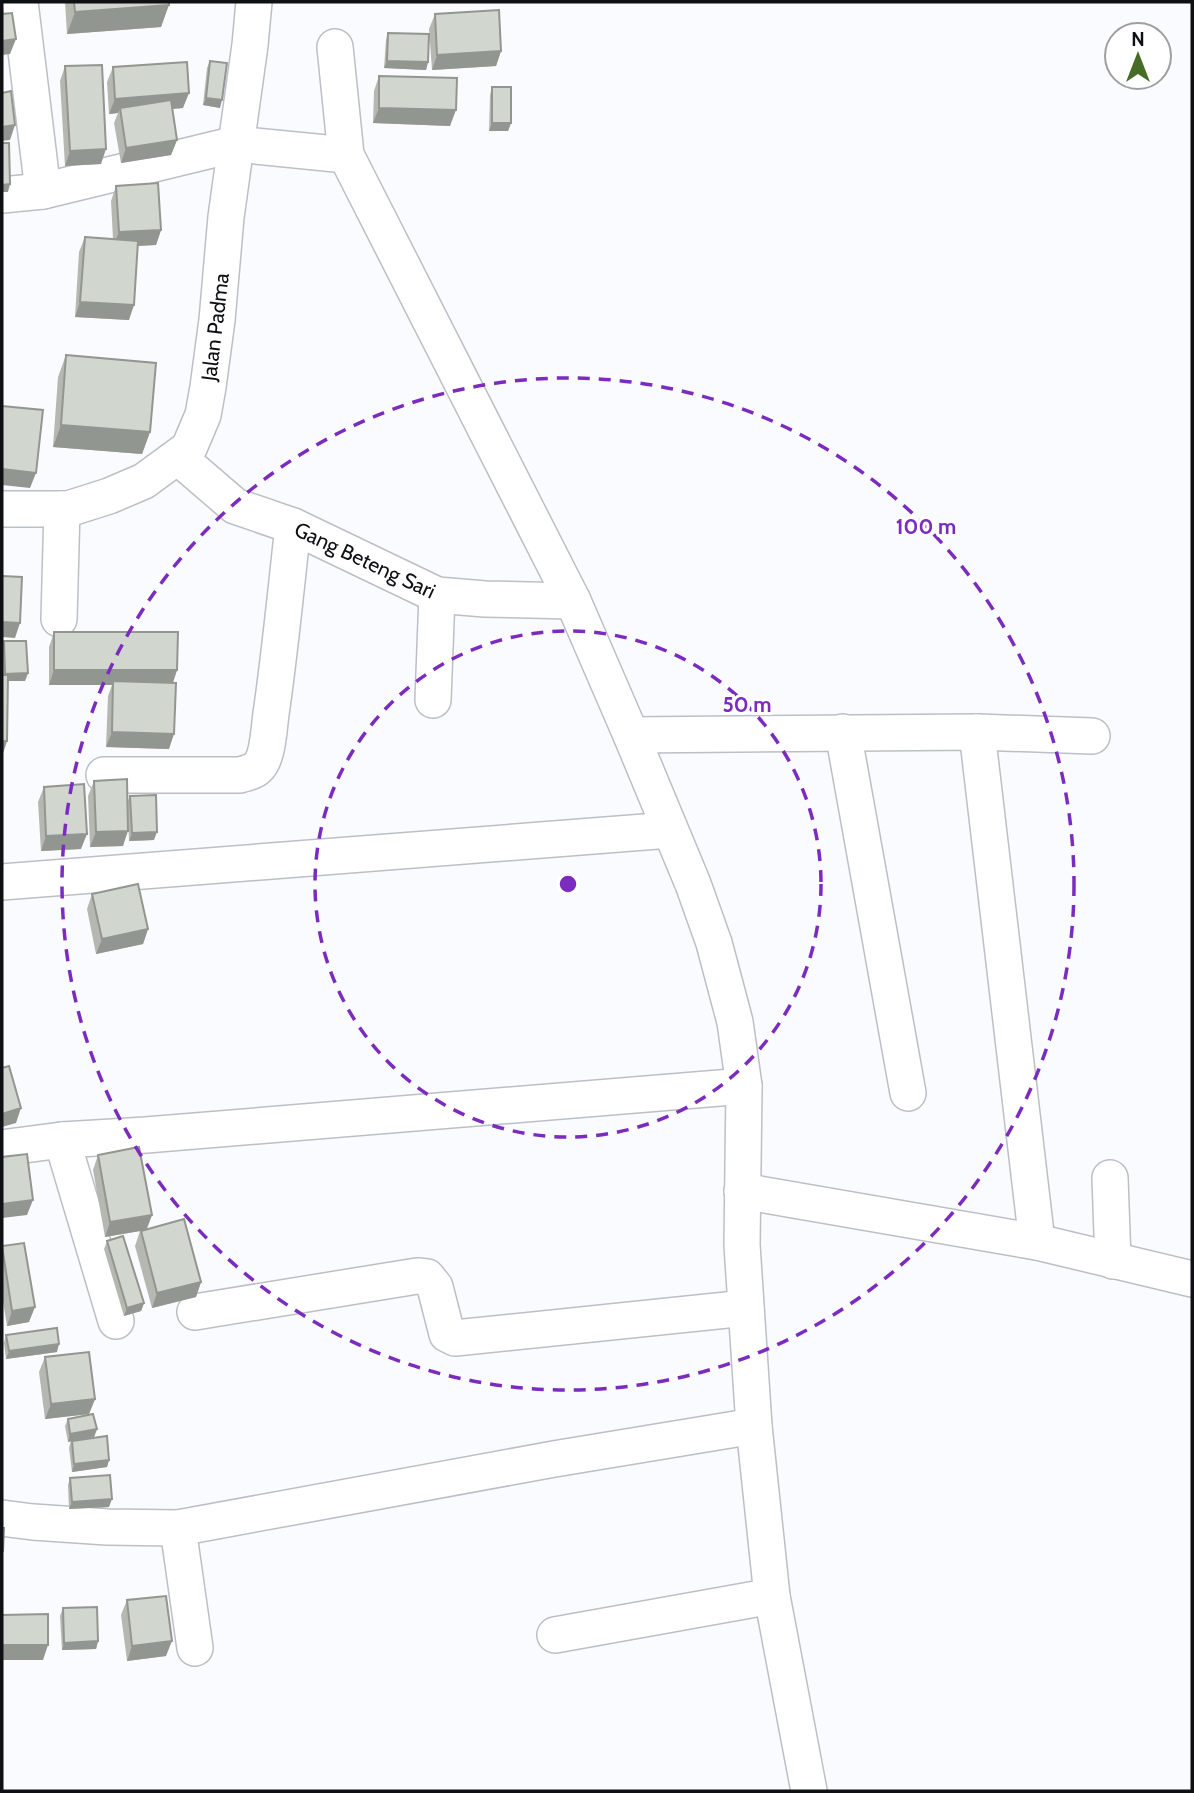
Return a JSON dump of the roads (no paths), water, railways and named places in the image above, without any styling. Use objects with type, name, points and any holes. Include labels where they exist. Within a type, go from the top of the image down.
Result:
[{"type":"street","points":[[20,2],[43,191]]},
{"type":"street","name":"Jalan Padma","points":[[2,509],[68,509],[109,496],[144,481],[189,448],[204,415],[254,2]]},
{"type":"street","points":[[335,47],[346,155],[573,601],[693,884],[714,943],[735,1022],[744,1086],[742,1245],[754,1426],[772,1596],[809,1791]]},
{"type":"street","points":[[2,195],[43,191],[236,144],[346,155]]},
{"type":"street","name":"Gang Beteng Sari","points":[[178,457],[235,506],[293,526],[437,595],[573,601]]},
{"type":"street","points":[[59,619],[62,509]]},
{"type":"street","points":[[104,775],[240,775],[253,772],[260,766],[268,739],[293,526]]},
{"type":"street","points":[[433,700],[437,595]]},
{"type":"street","points":[[843,732],[908,1093]]},
{"type":"street","points":[[631,735],[977,732],[1092,736]]},
{"type":"street","points":[[977,732],[1037,1242]]},
{"type":"street","points":[[2,882],[670,830]]},
{"type":"street","points":[[2,1148],[62,1140],[744,1086]]},
{"type":"street","points":[[62,1140],[116,1321]]},
{"type":"street","points":[[1110,1178],[1113,1261]]},
{"type":"street","points":[[742,1191],[1037,1242],[1192,1279]]},
{"type":"street","points":[[195,1312],[417,1276],[427,1277],[435,1287],[447,1334],[454,1338],[746,1308]]},
{"type":"street","points":[[2,1518],[107,1527],[178,1528],[754,1426]]},
{"type":"street","points":[[178,1528],[195,1648]]},
{"type":"street","points":[[555,1634],[772,1596]]}]
